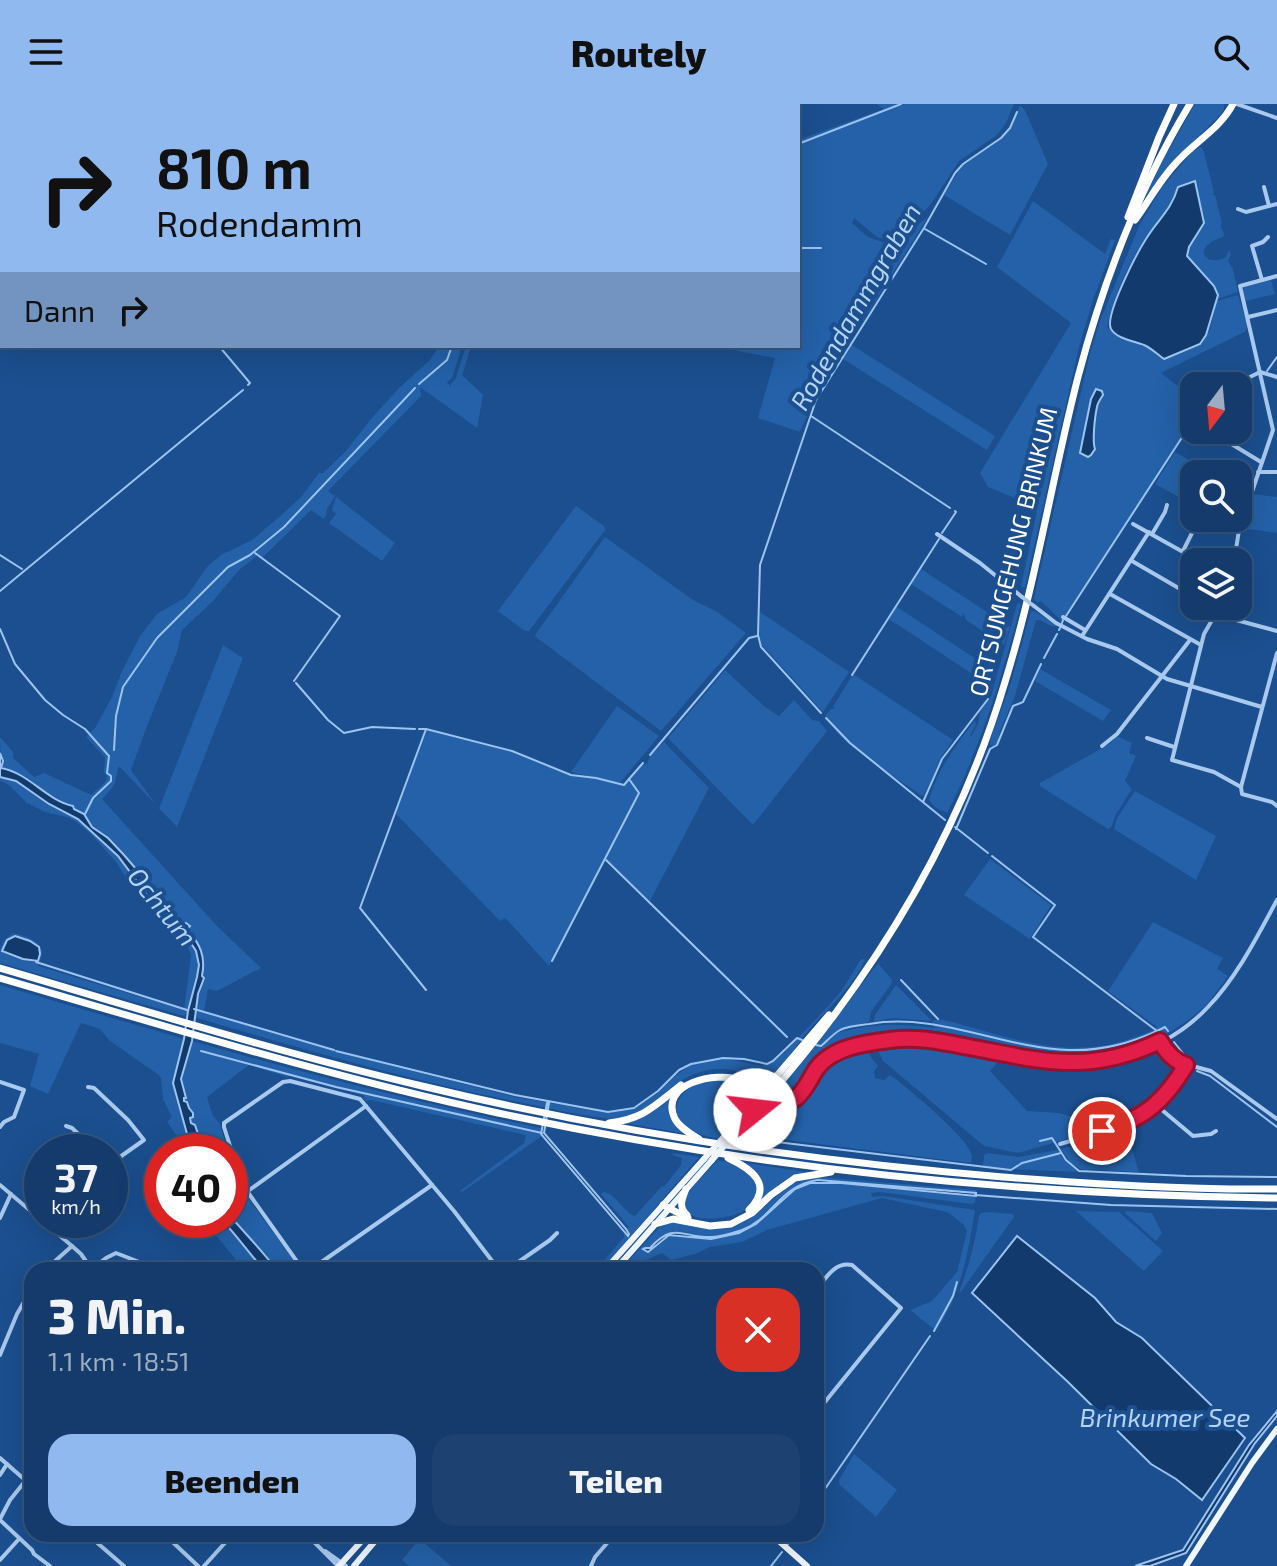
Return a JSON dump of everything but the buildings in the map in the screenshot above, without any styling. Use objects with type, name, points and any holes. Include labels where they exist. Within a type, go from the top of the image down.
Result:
[{"type":"highway","points":[[1123,239],[1125,224],[1141,181],[1174,104]]},
{"type":"highway","name":"ORTSUMGEHUNG BRINKUM","points":[[766,1094],[817,1039],[874,958],[932,862],[969,783],[1012,660],[1079,374],[1097,311],[1123,239],[1161,155],[1190,104]]},
{"type":"highway","points":[[1128,228],[1155,187],[1191,147],[1222,122],[1235,104]]},
{"type":"highway","points":[[0,968],[325,1071],[544,1122],[719,1154],[944,1182],[1079,1192],[1277,1198]]},
{"type":"highway","points":[[0,978],[183,1026]]},
{"type":"highway","name":"ORTSUMGEHUNG BRINKUM","points":[[766,1094],[778,1075],[847,996]]},
{"type":"highway","points":[[198,1031],[546,1113],[805,1157],[945,1172],[1147,1186],[1277,1189]]},
{"type":"highway","points":[[599,1124],[638,1117],[686,1080],[715,1072],[725,1072],[749,1081],[766,1094]]},
{"type":"highway","points":[[705,1142],[677,1122],[673,1108],[677,1095],[688,1084],[714,1076],[749,1081],[778,1075]]},
{"type":"highway","points":[[749,1081],[754,1107]]},
{"type":"highway","points":[[667,1207],[684,1217],[715,1222],[737,1218],[750,1209],[758,1197],[759,1186],[755,1174],[719,1154]]},
{"type":"highway","points":[[655,1224],[680,1219],[710,1226],[731,1224],[752,1213],[795,1178],[843,1171]]},
{"type":"highway","points":[[686,1189],[681,1201],[682,1209],[696,1220]]},
{"type":"highway","points":[[667,1207],[680,1219]]},
{"type":"main road","points":[[622,1262],[766,1094]]},
{"type":"main road","points":[[613,1262],[686,1189],[708,1159]]},
{"type":"main road","points":[[1186,1566],[1277,1429]]},
{"type":"main road","points":[[341,1565],[361,1542]]},
{"type":"main road","points":[[348,1556],[348,1563],[355,1565],[375,1542]]},
{"type":"main road","points":[[780,1542],[807,1566]]},
{"type":"street","points":[[1235,104],[1277,118]]},
{"type":"street","points":[[1264,187],[1269,206]]},
{"type":"street","points":[[1238,209],[1246,212],[1277,204]]},
{"type":"street","points":[[1262,280],[1252,246],[1268,237]]},
{"type":"street","points":[[1236,548],[1238,533],[1273,430],[1240,286],[1277,276]]},
{"type":"street","points":[[1248,317],[1277,310]]},
{"type":"street","points":[[1252,376],[1260,372],[1277,377]]},
{"type":"street","points":[[1231,444],[1261,462]]},
{"type":"street","points":[[1258,472],[1277,472]]},
{"type":"street","points":[[1084,633],[1167,505]]},
{"type":"street","points":[[1133,524],[1180,550]]},
{"type":"street","points":[[937,534],[980,563],[1056,623],[1117,649],[1167,679],[1262,707]]},
{"type":"street","points":[[1132,561],[1180,589]]},
{"type":"street","points":[[1110,594],[1201,645]]},
{"type":"street","points":[[1063,617],[1084,633]]},
{"type":"street","points":[[1212,620],[1204,634],[1172,760],[1214,772],[1241,787]]},
{"type":"street","points":[[1236,620],[1277,631]]},
{"type":"street","points":[[1102,746],[1117,734],[1190,640]]},
{"type":"street","points":[[1277,653],[1241,787],[1242,794],[1277,806]]},
{"type":"street","points":[[1147,738],[1174,747]]},
{"type":"street","points":[[754,1107],[791,1101],[831,1055],[884,1040],[943,1042],[1064,1063],[1093,1063],[1140,1051],[1198,1017],[1216,999],[1241,966],[1277,900]]},
{"type":"street","points":[[1160,1041],[1175,1060],[1211,1071],[1277,1119]]},
{"type":"street","points":[[1060,1144],[1119,1126],[1156,1105],[1186,1065]]},
{"type":"street","points":[[226,1134],[224,1123],[283,1082],[290,1081],[360,1099],[493,1262]]},
{"type":"street","points":[[0,1082],[24,1090],[14,1117],[1,1124]]},
{"type":"street","points":[[88,1087],[94,1088],[128,1120],[144,1140],[128,1151]]},
{"type":"street","points":[[766,1094],[779,1103]]},
{"type":"street","points":[[1156,1105],[1193,1136],[1216,1131]]},
{"type":"street","points":[[248,1190],[366,1106]]},
{"type":"street","points":[[66,1126],[78,1134]]},
{"type":"street","points":[[0,1185],[24,1205]]},
{"type":"street","points":[[321,1262],[432,1185]]},
{"type":"street","points":[[248,1192],[297,1262]]},
{"type":"street","points":[[0,1218],[11,1194]]},
{"type":"street","points":[[518,1262],[557,1233]]},
{"type":"street","points":[[62,1238],[86,1262]]},
{"type":"street","points":[[54,1262],[72,1246]]},
{"type":"street","points":[[101,1262],[116,1253],[139,1262]]},
{"type":"street","points":[[824,1281],[843,1263],[852,1265],[901,1308],[824,1403]]},
{"type":"street","points":[[0,1355],[24,1302]]},
{"type":"street","points":[[0,1458],[24,1478]]},
{"type":"street","points":[[0,1475],[7,1464]]},
{"type":"street","points":[[24,1482],[0,1520],[50,1566]]},
{"type":"street","points":[[0,1560],[19,1539]]},
{"type":"street","points":[[96,1542],[124,1566]]},
{"type":"street","points":[[172,1542],[198,1566]]},
{"type":"street","points":[[213,1566],[207,1564],[226,1542]]},
{"type":"street","points":[[314,1542],[341,1565]]},
{"type":"street","points":[[591,1566],[608,1542]]},
{"type":"shaded area","points":[[876,104],[1014,104],[997,135],[959,161],[922,214],[891,238],[877,237],[854,218],[852,223],[868,237],[897,247],[900,243],[896,241],[928,217],[814,399],[800,432],[758,418],[775,358],[722,348],[800,348],[800,139],[884,109]]},
{"type":"shaded area","points":[[1195,104],[1224,104],[1224,109],[1171,164],[1145,198],[1164,158]]},
{"type":"shaded area","points":[[1020,105],[1048,164],[1010,235],[944,195],[963,164],[992,146],[1010,128]]},
{"type":"shaded area","points":[[1200,147],[1204,152],[1224,234],[1206,246],[1205,255],[1219,260],[1226,257],[1229,250],[1231,255],[1228,261],[1238,292],[1218,299],[1211,282],[1188,256],[1190,247],[1205,224],[1195,182],[1177,189],[1168,208],[1140,246],[1122,280],[1107,327],[1115,335],[1146,346],[1164,360],[1202,344],[1210,329],[1217,301],[1238,295],[1247,324],[1246,331],[1161,373],[1180,388],[1180,441],[1062,621],[1034,598],[1090,353],[1139,226],[1162,187]]},
{"type":"shaded area","points":[[1033,201],[1105,254],[1111,239],[1115,240],[1079,347],[1025,587],[1022,588],[1037,511],[988,487],[980,473],[1071,323],[997,267]]},
{"type":"shaded area","points":[[1271,280],[1275,294],[1246,301],[1245,287]]},
{"type":"shaded area","points":[[852,345],[995,436],[987,450],[843,359]]},
{"type":"shaded area","points":[[438,348],[461,348],[452,378],[447,382],[451,387],[465,348],[470,348],[462,375],[483,395],[477,428],[420,387],[421,396],[328,491],[335,496],[324,519],[311,510],[261,559],[257,556],[239,570],[213,601],[182,630],[177,652],[131,770],[156,805],[119,766],[113,787],[102,799],[217,926],[261,968],[217,991],[208,989],[204,1012],[335,1051],[515,1097],[608,1113],[635,1109],[692,1064],[728,1059],[761,1066],[772,1063],[830,1004],[861,959],[865,959],[846,990],[804,1036],[783,1065],[768,1077],[754,1077],[727,1069],[705,1071],[679,1082],[637,1114],[611,1119],[469,1091],[350,1062],[194,1017],[203,969],[198,947],[187,927],[165,906],[108,838],[92,827],[84,814],[25,777],[1,767],[0,737],[13,752],[13,758],[34,777],[44,773],[91,795],[107,777],[104,772],[105,757],[86,737],[95,728],[112,697],[140,636],[157,614],[186,597],[207,567],[221,555],[252,540],[301,497],[319,473],[323,473],[346,451],[370,420],[430,360]]},
{"type":"shaded area","points":[[1175,452],[1189,460],[1180,460],[1180,497],[1155,484]]},
{"type":"shaded area","points":[[1253,494],[1277,497],[1277,533],[1252,529]]},
{"type":"shaded area","points":[[336,497],[395,543],[382,561],[329,523],[336,514],[332,510]]},
{"type":"shaded area","points":[[576,506],[604,526],[605,530],[529,631],[525,631],[498,611]]},
{"type":"shaded area","points":[[605,537],[693,600],[716,611],[746,633],[661,731],[535,635]]},
{"type":"shaded area","points":[[921,569],[1010,627],[1004,645],[966,620],[963,612],[962,617],[911,584]]},
{"type":"shaded area","points":[[1019,603],[1014,632],[990,711],[947,813],[929,800],[932,789],[954,748],[975,720],[971,737],[978,724],[980,712],[991,696]]},
{"type":"shaded area","points":[[897,607],[996,672],[992,687],[889,619]]},
{"type":"shaded area","points":[[1031,611],[1058,626],[1036,620],[1015,696],[998,743],[992,746],[990,740],[1010,686]]},
{"type":"shaded area","points":[[760,612],[849,672],[823,712],[762,645],[759,636]]},
{"type":"shaded area","points":[[223,645],[243,658],[177,827],[159,808]]},
{"type":"shaded area","points":[[1040,669],[1111,710],[1103,721],[1035,681]]},
{"type":"shaded area","points":[[725,670],[779,716],[794,700],[827,731],[753,825],[668,738]]},
{"type":"shaded area","points":[[853,674],[953,740],[923,796],[868,759],[831,725],[826,715],[835,709],[833,707]]},
{"type":"shaded area","points":[[617,706],[659,736],[620,783],[599,779],[624,785],[642,765],[647,764],[650,756],[664,742],[709,788],[650,901],[605,859],[549,966],[505,918],[500,921],[396,814],[426,730],[511,752],[570,775],[595,778],[571,772]]},
{"type":"shaded area","points":[[1117,736],[1132,743],[1129,753],[1136,756],[1125,781],[1132,789],[1108,829],[1040,786],[1040,783],[1111,743]]},
{"type":"shaded area","points":[[0,777],[16,781],[78,819],[118,856],[159,909],[187,937],[196,951],[199,965],[188,1011],[184,1016],[0,963],[3,942],[13,933],[17,934],[31,939],[41,948],[42,954],[38,966],[184,1010],[191,955],[180,934],[142,902],[116,862],[91,834],[67,817],[45,812],[27,803]],"holes":[[[15,936],[35,944],[40,954],[38,961],[4,953]]]},
{"type":"shaded area","points":[[1135,791],[1216,836],[1196,880],[1114,829],[1117,818]]},
{"type":"shaded area","points":[[990,859],[1051,905],[1030,939],[964,895]]},
{"type":"shaded area","points":[[1153,922],[1223,958],[1217,969],[1228,976],[1206,1006],[1187,1021],[1164,1036],[1103,1059],[1076,1061],[1042,1058],[938,1039],[883,1038],[882,1035],[864,1038],[864,1042],[831,1053],[816,1064],[792,1094],[785,1097],[777,1094],[878,963],[892,983],[871,1012],[869,1022],[840,1029],[840,1032],[887,1025],[935,1028],[932,1021],[940,1019],[1035,1044],[1074,1048],[1109,1045],[1153,1030],[1157,1027],[1108,991]]},
{"type":"shaded area","points":[[0,985],[184,1039],[173,1083],[187,1134],[176,1134],[167,1122],[172,1117],[163,1099],[159,1075],[110,1041],[100,1029],[81,1023],[48,1094],[30,1086],[39,1054],[0,1043]]},
{"type":"shaded area","points":[[896,985],[932,1021],[891,1018],[874,1022],[875,1015]]},
{"type":"shaded area","points":[[192,1041],[366,1088],[541,1128],[542,1136],[462,1192],[524,1143],[526,1135],[366,1101],[363,1095],[249,1065],[207,1097],[223,1134],[198,1134],[184,1101],[186,1097],[181,1083]]},
{"type":"shaded area","points":[[898,1041],[942,1044],[1018,1059],[1019,1067],[997,1063],[990,1071],[1027,1111],[1070,1116],[1083,1125],[1087,1133],[1018,1153],[984,1146],[883,1061],[877,1049],[879,1046]]},
{"type":"shaded area","points":[[859,1048],[869,1048],[870,1056],[878,1066],[874,1071],[875,1078],[884,1080],[890,1075],[957,1134],[970,1151],[971,1163],[748,1135],[742,1142],[735,1141],[760,1112],[799,1099],[832,1058]]},
{"type":"shaded area","points":[[734,1080],[745,1087],[749,1098],[718,1139],[694,1132],[680,1122],[676,1108],[678,1102],[694,1085],[706,1081]]},
{"type":"shaded area","points":[[677,1091],[670,1112],[687,1134],[625,1123],[653,1111]]},
{"type":"shaded area","points":[[1111,1136],[1130,1143],[1139,1172],[1080,1169],[1070,1162],[1061,1149]]},
{"type":"shaded area","points":[[1058,1150],[1078,1172],[983,1166],[984,1155],[988,1153],[1018,1157]]},
{"type":"shaded area","points":[[672,1155],[699,1157],[609,1262],[603,1262],[624,1233],[629,1234],[626,1229],[629,1227],[601,1194],[608,1193],[635,1216],[681,1165],[682,1158]]},
{"type":"shaded area","points":[[718,1160],[750,1173],[756,1184],[753,1200],[746,1209],[729,1216],[709,1219],[691,1215],[686,1210],[685,1198]]},
{"type":"shaded area","points":[[745,1163],[807,1172],[785,1180],[758,1206],[761,1179]]},
{"type":"shaded area","points":[[818,1177],[977,1190],[976,1193],[818,1180],[796,1187],[756,1222],[739,1232],[706,1237],[674,1232],[644,1249],[651,1251],[669,1235],[711,1239],[739,1233],[756,1224],[795,1189],[810,1183],[841,1183],[976,1196],[975,1203],[971,1204],[871,1193],[872,1197],[883,1196],[975,1210],[957,1290],[935,1330],[910,1310],[932,1301],[957,1272],[967,1231],[947,1212],[882,1198],[767,1230],[742,1242],[710,1247],[695,1254],[671,1260],[662,1253],[641,1262],[628,1262],[663,1223],[732,1226],[755,1215],[790,1184]]},
{"type":"shaded area","points":[[248,1198],[294,1262],[271,1262],[249,1239]]},
{"type":"shaded area","points":[[1076,1211],[1119,1212],[1163,1251],[1144,1271]]},
{"type":"shaded area","points":[[988,1212],[1013,1214],[1014,1217],[960,1293],[979,1216]]},
{"type":"shaded area","points":[[1125,1213],[1152,1213],[1162,1233],[1156,1241]]},
{"type":"shaded area","points":[[218,1238],[237,1238],[257,1262],[238,1262]]},
{"type":"shaded area","points":[[854,1454],[897,1490],[876,1517],[839,1484]]},
{"type":"shaded area","points":[[417,1542],[423,1542],[451,1566],[409,1566],[402,1560]]},
{"type":"water","points":[[1195,181],[1204,223],[1187,256],[1214,286],[1218,295],[1206,335],[1200,344],[1164,359],[1147,346],[1117,335],[1111,329],[1110,322],[1122,284],[1146,239],[1168,209],[1178,187]]},
{"type":"water","points":[[1096,389],[1103,395],[1095,416],[1095,449],[1088,457],[1080,453],[1091,399]]},
{"type":"water","name":"Ochtum","points":[[0,753],[3,761],[1,768],[20,775],[84,814],[92,827],[124,855],[165,906],[183,925],[186,923],[190,926],[187,929],[199,945],[202,956],[204,978],[181,1079],[184,1101],[193,1113],[191,1123],[198,1134],[187,1134],[173,1083],[197,977],[199,965],[196,951],[118,856],[78,819],[16,781],[0,777]]},
{"type":"water","points":[[15,936],[39,947],[38,961],[2,951],[7,940]]},
{"type":"water","points":[[547,1103],[544,1133],[626,1229],[628,1236],[541,1134]]},
{"type":"water","points":[[818,1180],[976,1193],[976,1196],[841,1183],[810,1183],[795,1189],[756,1224],[739,1233],[711,1239],[669,1235],[648,1252],[643,1249],[650,1248],[666,1235],[672,1233],[712,1237],[742,1230],[762,1218],[794,1189],[805,1183]]},
{"type":"water","name":"Brinkumer See","points":[[1017,1236],[1095,1298],[1116,1322],[1142,1338],[1245,1438],[1202,1500],[1151,1464],[972,1293]]},
{"type":"water","points":[[248,1237],[270,1262],[257,1262],[237,1238]]},
{"type":"water","points":[[1277,1411],[1277,1416],[1255,1443],[1186,1553],[1150,1566],[1135,1566],[1183,1550],[1249,1445]]},
{"type":"waterway","points":[[800,143],[901,104]]},
{"type":"waterway","name":"Rodendammgraben","points":[[821,713],[761,647],[758,635],[760,565],[816,400],[955,173],[1001,138],[1010,128],[1017,112]]},
{"type":"waterway","points":[[925,229],[986,264]]},
{"type":"waterway","points":[[800,248],[821,248]]},
{"type":"waterway","points":[[221,348],[250,383],[248,385]]},
{"type":"waterway","points":[[419,384],[447,360],[451,348]]},
{"type":"waterway","points":[[1267,371],[1277,357]]},
{"type":"waterway","points":[[114,750],[116,716],[123,687],[157,638],[228,567],[250,555],[284,527],[415,388]]},
{"type":"waterway","points":[[0,591],[243,390]]},
{"type":"waterway","points":[[811,416],[950,508]]},
{"type":"waterway","points":[[1066,616],[1180,441]]},
{"type":"waterway","points":[[942,533],[955,511]]},
{"type":"waterway","points":[[852,675],[939,539]]},
{"type":"waterway","points":[[255,553],[340,616],[294,681]]},
{"type":"waterway","points":[[0,555],[22,569]]},
{"type":"waterway","points":[[0,629],[15,664],[45,700],[85,729],[109,756],[107,773],[111,781],[93,798],[85,814]]},
{"type":"waterway","points":[[1044,658],[1057,634]]},
{"type":"waterway","points":[[650,755],[749,638],[757,636]]},
{"type":"waterway","points":[[956,829],[990,749],[997,745],[1013,706],[1023,702],[1041,664]]},
{"type":"waterway","points":[[296,683],[328,720],[344,733],[372,727],[415,729]]},
{"type":"waterway","points":[[923,802],[942,759],[988,699]]},
{"type":"waterway","name":"Rodendammgraben","points":[[826,718],[850,743],[945,820]]},
{"type":"waterway","points":[[419,729],[512,751],[571,775],[624,785],[629,779]]},
{"type":"waterway","points":[[426,729],[360,908],[426,990]]},
{"type":"waterway","points":[[552,961],[639,793],[629,779],[643,763]]},
{"type":"waterway","name":"Rodendammgraben","points":[[955,827],[988,853]]},
{"type":"waterway","name":"Rodendammgraben","points":[[992,856],[1055,905],[1033,937],[1157,1031],[1165,1027],[1168,1031]]},
{"type":"waterway","points":[[606,860],[787,1037]]},
{"type":"waterway","points":[[36,962],[187,1010]]},
{"type":"waterway","points":[[901,980],[938,1019]]},
{"type":"waterway","points":[[194,1009],[334,1050]]},
{"type":"waterway","points":[[816,1045],[821,1046],[837,1032],[847,1028],[895,1022],[945,1026],[1044,1048],[1069,1050],[1114,1046],[1157,1031]]},
{"type":"waterway","points":[[336,1051],[515,1095],[608,1112],[634,1108],[658,1091],[679,1070],[691,1064],[723,1058],[767,1064],[797,1038],[802,1040]]},
{"type":"waterway","name":"Rodendammgraben","points":[[1174,1042],[1189,1061]]},
{"type":"waterway","points":[[201,1051],[336,1087],[542,1133]]},
{"type":"waterway","name":"Rodendammgraben","points":[[1197,1071],[1210,1076],[1277,1127]]},
{"type":"waterway","points":[[1040,1141],[1052,1138],[1066,1160],[1079,1171],[1277,1177]]},
{"type":"waterway","points":[[751,1139],[1011,1170],[1022,1163],[1061,1153]]},
{"type":"waterway","points":[[975,1195],[1111,1205],[1277,1209]]},
{"type":"waterway","points":[[934,1331],[957,1282]]},
{"type":"waterway","points":[[824,1490],[930,1336]]},
{"type":"waterway","points":[[771,1566],[782,1552]]},
{"type":"route","points":[[755,1110],[794,1099],[831,1055],[884,1040],[943,1042],[1064,1063],[1093,1063],[1117,1058],[1160,1041],[1166,1052],[1186,1065],[1156,1105],[1128,1122],[1102,1131]]}]
